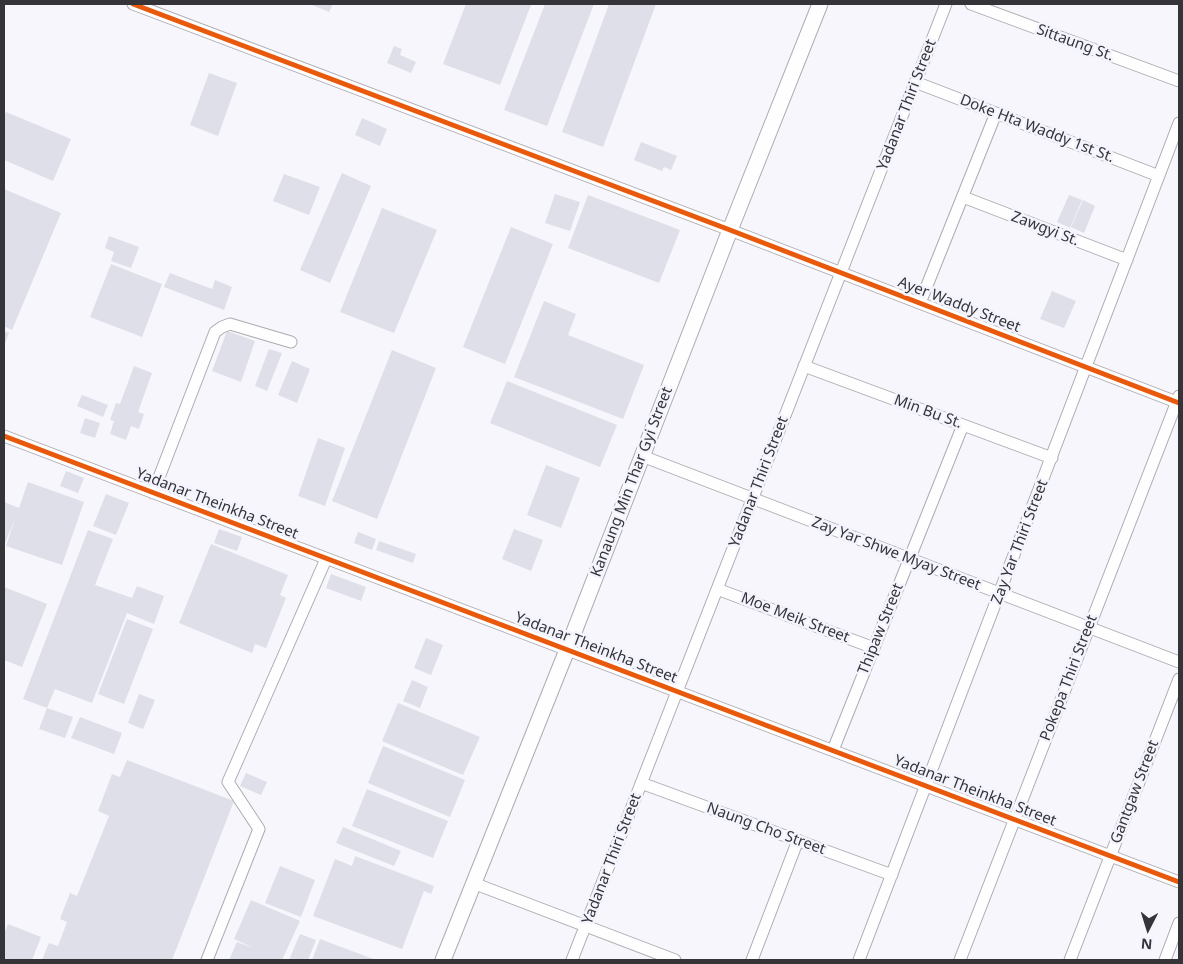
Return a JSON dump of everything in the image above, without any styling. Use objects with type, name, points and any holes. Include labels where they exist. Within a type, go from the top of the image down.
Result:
[{"type":"street","name":"Ayer Waddy Street","points":[[133,4],[1178,401]]},
{"type":"street","name":"Kanaung Min Thar Gyi Street","points":[[443,960],[820,4]]},
{"type":"street","name":"Yadanar Thiri Street","points":[[572,960],[946,4]]},
{"type":"street","name":"Sittaung St.","points":[[971,4],[1179,81]]},
{"type":"street","name":"Doke Hta Waddy 1st St.","points":[[915,82],[1159,176]]},
{"type":"street","points":[[920,303],[996,114]]},
{"type":"street","name":"Zay Yar Thiri Street","points":[[859,960],[1179,123]]},
{"type":"street","name":"Zawgyi St.","points":[[963,198],[1127,260]]},
{"type":"street","points":[[153,493],[216,332],[230,324],[291,342]]},
{"type":"street","name":"Min Bu St.","points":[[804,366],[1052,458]]},
{"type":"street","name":"Pokepa Thiri Street","points":[[960,960],[1178,401]]},
{"type":"street","name":"Thipaw Street","points":[[832,750],[963,425]]},
{"type":"street","name":"Yadanar Theinkha Street","points":[[4,436],[1179,882]]},
{"type":"street","name":"Zay Yar Shwe Myay Street","points":[[642,456],[1179,662]]},
{"type":"street","points":[[207,960],[259,829],[228,782],[326,559]]},
{"type":"street","name":"Moe Meik Street","points":[[717,589],[874,648]]},
{"type":"street","name":"Gantgaw Street","points":[[1070,960],[1179,679]]},
{"type":"street","name":"Naung Cho Street","points":[[641,783],[892,875]]},
{"type":"street","points":[[752,960],[798,840]]},
{"type":"street","points":[[473,882],[675,960]]},
{"type":"street","points":[[1165,960],[1179,923]]},
{"type":"building","points":[[310,4],[333,4],[329,12]]},
{"type":"building","points":[[466,4],[531,5],[500,85],[443,64]]},
{"type":"building","points":[[545,4],[594,4],[547,126],[504,110]]},
{"type":"building","points":[[609,4],[656,4],[603,147],[562,132]]},
{"type":"building","points":[[394,46],[402,49],[400,55],[416,62],[411,73],[387,63]]},
{"type":"building","points":[[209,73],[237,83],[218,136],[190,125]]},
{"type":"building","points":[[6,112],[71,139],[53,181],[4,160],[4,118]]},
{"type":"building","points":[[362,118],[387,129],[380,146],[355,135]]},
{"type":"building","points":[[641,142],[677,156],[671,170],[664,167],[662,171],[634,160]]},
{"type":"building","points":[[342,173],[371,186],[330,283],[300,270]]},
{"type":"building","points":[[284,174],[320,187],[309,215],[273,201]]},
{"type":"building","points":[[4,189],[61,213],[12,330],[4,326]]},
{"type":"building","points":[[555,194],[580,202],[570,231],[545,223]]},
{"type":"building","points":[[588,195],[680,230],[659,283],[568,248]]},
{"type":"building","points":[[1069,195],[1082,200],[1070,228],[1057,222]]},
{"type":"building","points":[[1083,200],[1095,206],[1084,233],[1071,227]]},
{"type":"building","points":[[382,208],[437,230],[394,333],[340,312]]},
{"type":"building","points":[[511,227],[553,244],[505,364],[463,347]]},
{"type":"building","points":[[109,236],[139,247],[131,268],[111,261],[114,252],[105,248]]},
{"type":"building","points":[[111,264],[162,284],[142,337],[90,317]]},
{"type":"building","points":[[170,273],[212,289],[215,280],[232,287],[224,310],[164,287]]},
{"type":"building","points":[[1052,291],[1076,301],[1064,328],[1040,319]]},
{"type":"building","points":[[544,301],[576,314],[568,335],[644,365],[623,419],[514,377]]},
{"type":"building","points":[[4,331],[9,333],[4,346]]},
{"type":"building","points":[[227,331],[255,341],[241,382],[212,371]]},
{"type":"building","points":[[269,349],[282,353],[267,391],[255,386]]},
{"type":"building","points":[[392,350],[436,368],[377,519],[332,501]]},
{"type":"building","points":[[292,361],[310,369],[297,403],[278,395]]},
{"type":"building","points":[[134,366],[152,373],[138,412],[144,414],[139,429],[131,426],[126,440],[110,434],[114,421],[110,420],[116,403],[120,404]]},
{"type":"building","points":[[507,381],[617,425],[600,467],[490,423]]},
{"type":"building","points":[[82,395],[108,405],[103,417],[77,406]]},
{"type":"building","points":[[85,418],[100,423],[95,438],[80,433]]},
{"type":"building","points":[[318,438],[345,448],[325,506],[298,496]]},
{"type":"building","points":[[546,465],[580,478],[561,528],[527,515]]},
{"type":"building","points":[[66,471],[84,478],[78,493],[60,486]]},
{"type":"building","points":[[28,482],[84,502],[62,565],[6,546],[15,518],[4,546],[4,502],[19,508]]},
{"type":"building","points":[[106,494],[129,503],[116,535],[93,526]]},
{"type":"building","points":[[219,529],[242,537],[237,551],[214,543]]},
{"type":"building","points":[[514,529],[543,540],[531,571],[502,559]]},
{"type":"building","points":[[88,530],[113,539],[95,585],[132,598],[137,586],[164,596],[154,624],[127,613],[92,703],[55,689],[47,708],[23,699]]},
{"type":"building","points":[[358,532],[376,539],[372,550],[354,543]]},
{"type":"building","points":[[379,541],[416,554],[413,563],[376,550]]},
{"type":"building","points":[[211,544],[288,575],[280,595],[286,598],[266,648],[255,644],[252,653],[179,623]]},
{"type":"building","points":[[331,574],[366,587],[361,601],[326,588]]},
{"type":"building","points":[[4,587],[47,604],[22,667],[4,660]]},
{"type":"building","points":[[127,619],[153,629],[124,704],[98,694]]},
{"type":"building","points":[[426,638],[443,645],[431,675],[414,668]]},
{"type":"building","points":[[412,680],[428,687],[420,708],[403,701]]},
{"type":"building","points":[[139,694],[155,700],[143,729],[128,723]]},
{"type":"building","points":[[398,703],[480,737],[463,775],[382,741]]},
{"type":"building","points":[[47,708],[73,717],[65,738],[39,729]]},
{"type":"building","points":[[80,717],[122,733],[114,754],[71,738]]},
{"type":"building","points":[[383,746],[465,780],[450,817],[368,783]]},
{"type":"building","points":[[127,760],[234,801],[172,960],[42,960],[49,943],[58,946],[67,922],[60,919],[70,893],[77,896],[109,816],[98,811],[112,774],[120,777]]},
{"type":"building","points":[[246,773],[267,782],[261,795],[240,786]]},
{"type":"building","points":[[367,789],[448,821],[433,858],[352,826]]},
{"type":"building","points":[[343,827],[401,851],[394,866],[336,843]]},
{"type":"building","points":[[355,856],[434,886],[431,894],[424,891],[402,949],[313,916],[335,859],[352,866]]},
{"type":"building","points":[[280,866],[315,880],[301,917],[265,903]]},
{"type":"building","points":[[251,900],[300,921],[282,960],[229,960],[237,942],[254,948],[234,939]]},
{"type":"building","points":[[8,924],[41,937],[32,960],[4,960],[4,934]]},
{"type":"building","points":[[300,934],[316,940],[308,960],[289,960]]},
{"type":"building","points":[[320,939],[376,960],[312,960]]},
{"type":"cycle path","points":[[133,4],[730,230],[1179,403]]},
{"type":"cycle path","points":[[4,436],[1179,882]]}]
